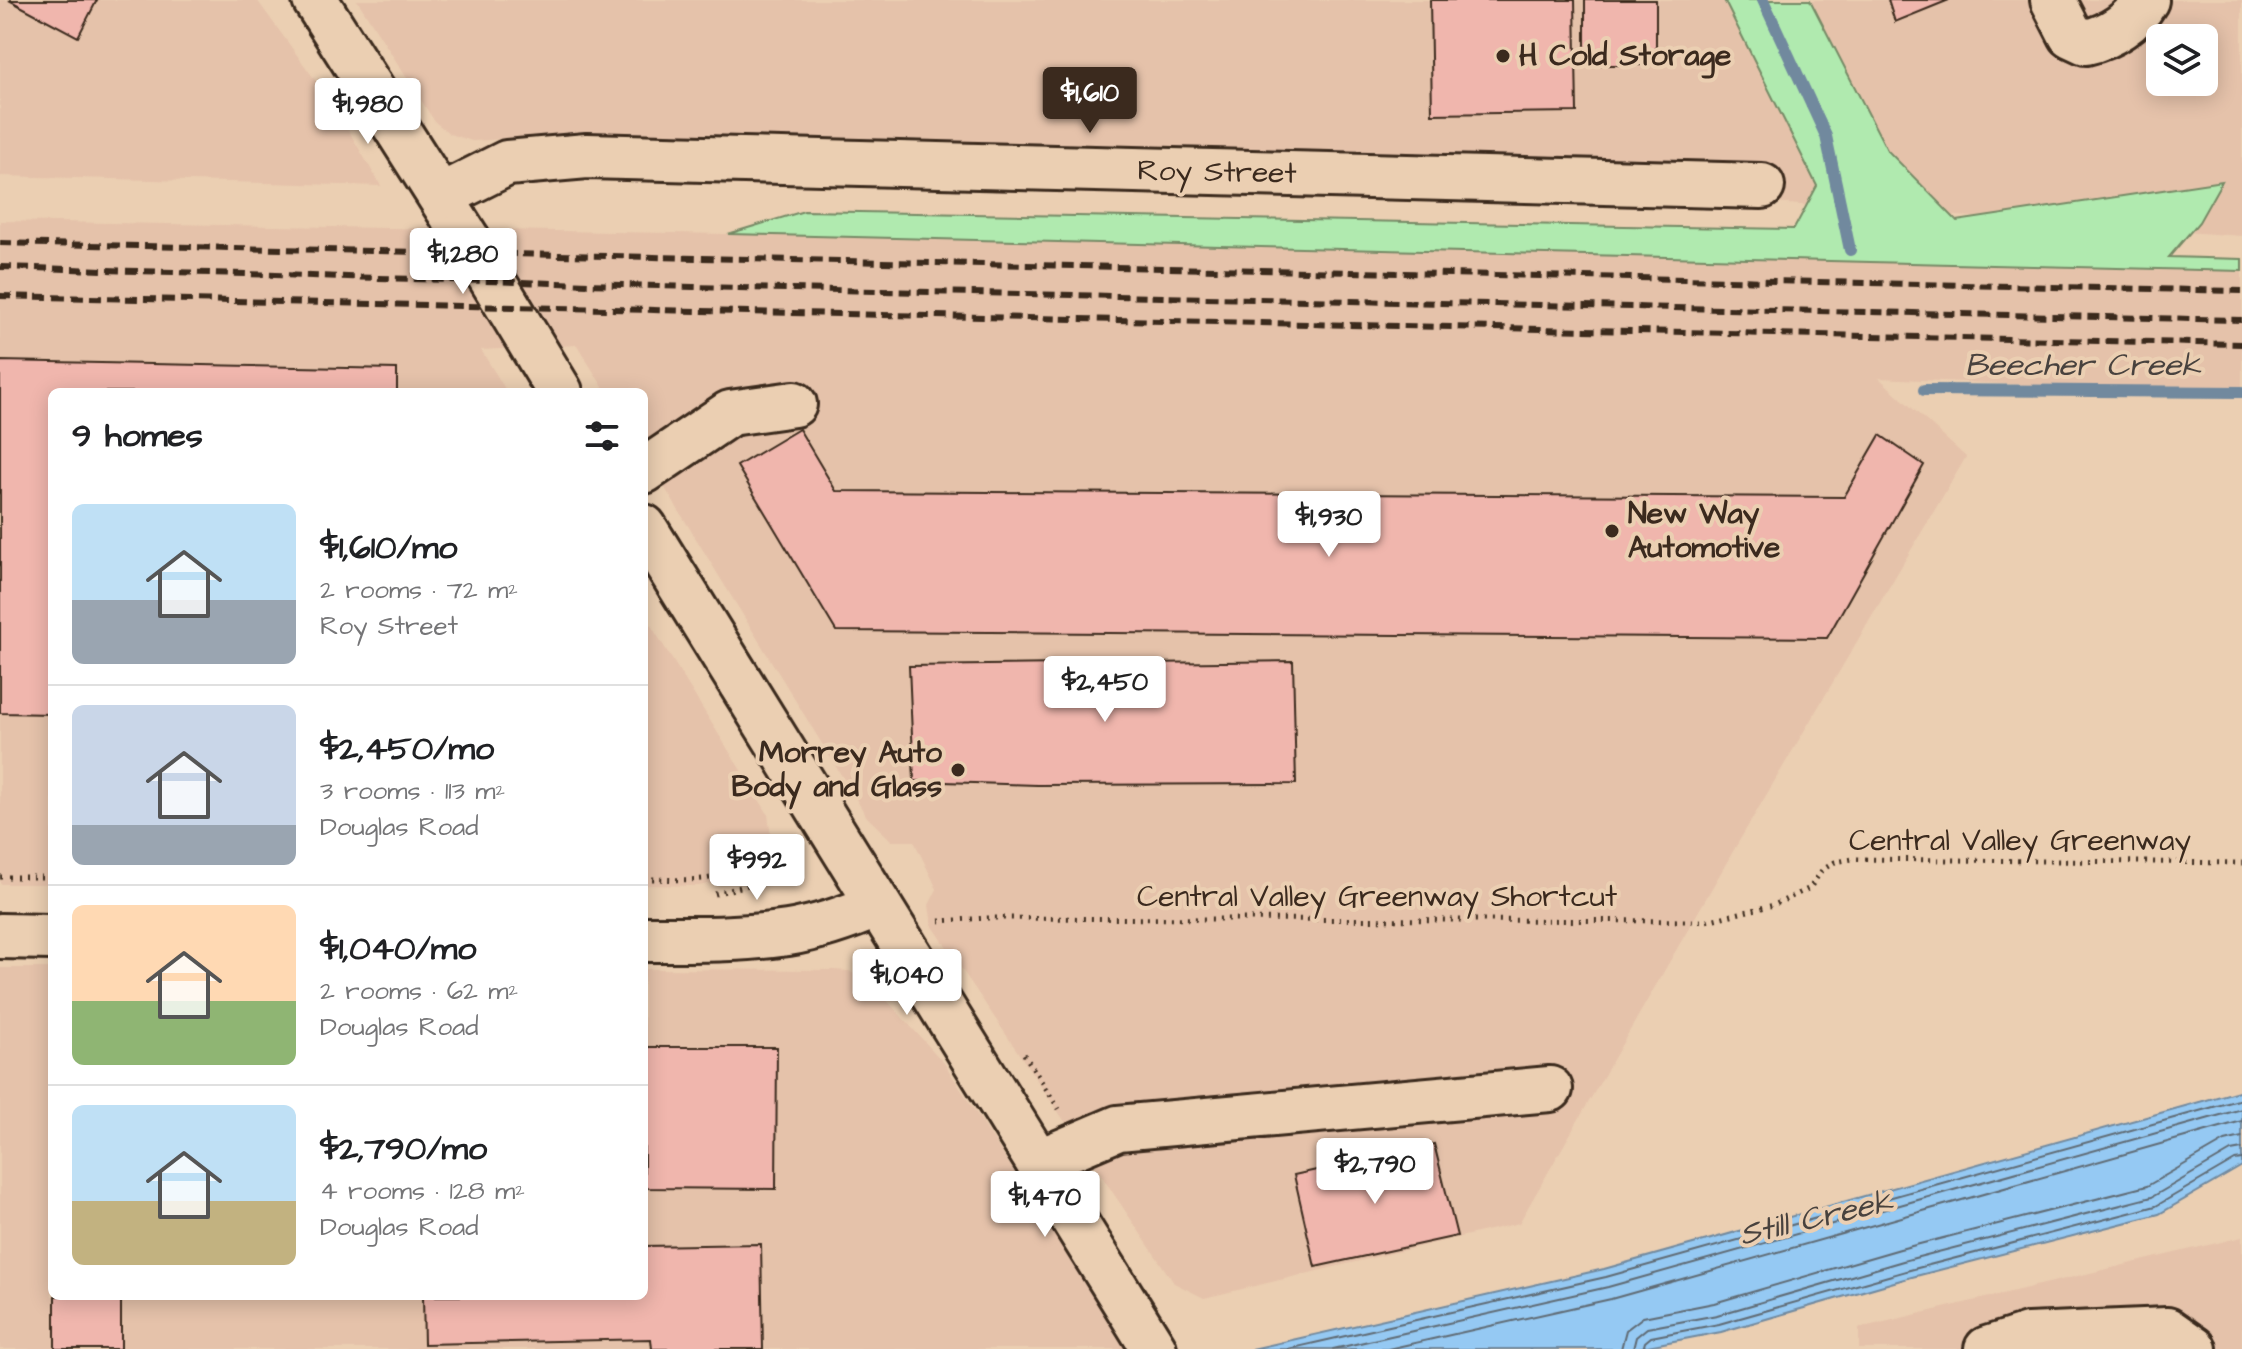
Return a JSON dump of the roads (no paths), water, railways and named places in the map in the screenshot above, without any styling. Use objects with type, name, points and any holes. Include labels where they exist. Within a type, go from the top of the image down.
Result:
[{"type":"street","points":[[315,0],[441,196],[558,388]]},
{"type":"street","points":[[2053,0],[2071,35],[2086,42],[2114,32],[2130,20],[2146,0]]},
{"type":"street","name":"Roy Street","points":[[441,196],[507,163],[587,156],[1762,186]]},
{"type":"street","points":[[648,468],[730,413],[794,404]]},
{"type":"street","points":[[648,533],[1154,1349]]},
{"type":"street","points":[[648,939],[743,938],[790,933],[848,918],[878,905]]},
{"type":"street","points":[[0,936],[48,937]]},
{"type":"street","points":[[1038,1162],[1118,1128],[1550,1089]]},
{"type":"street","points":[[1987,1349],[2028,1336],[2167,1330],[2194,1349]]},
{"type":"water","name":"Still Creek","points":[[2242,1090],[2242,1166],[2159,1214],[1908,1278],[1721,1332],[1632,1349],[1252,1349],[1604,1269]]},
{"type":"waterway","name":"Beecher Creek","points":[[1763,0],[1826,136],[1850,250]]},
{"type":"waterway","name":"Beecher Creek","points":[[1924,390],[2242,392]]},
{"type":"railway","points":[[0,243],[2242,291]]},
{"type":"railway","points":[[0,267],[693,287],[2242,320]]},
{"type":"railway","points":[[0,296],[2242,344]]},
{"type":"place","name":"H Cold Storage","points":[[1503,56]]},
{"type":"place","name":"New Way Automotive","points":[[1612,531]]},
{"type":"place","name":"Morrey Auto Body and Glass","points":[[958,770]]}]
